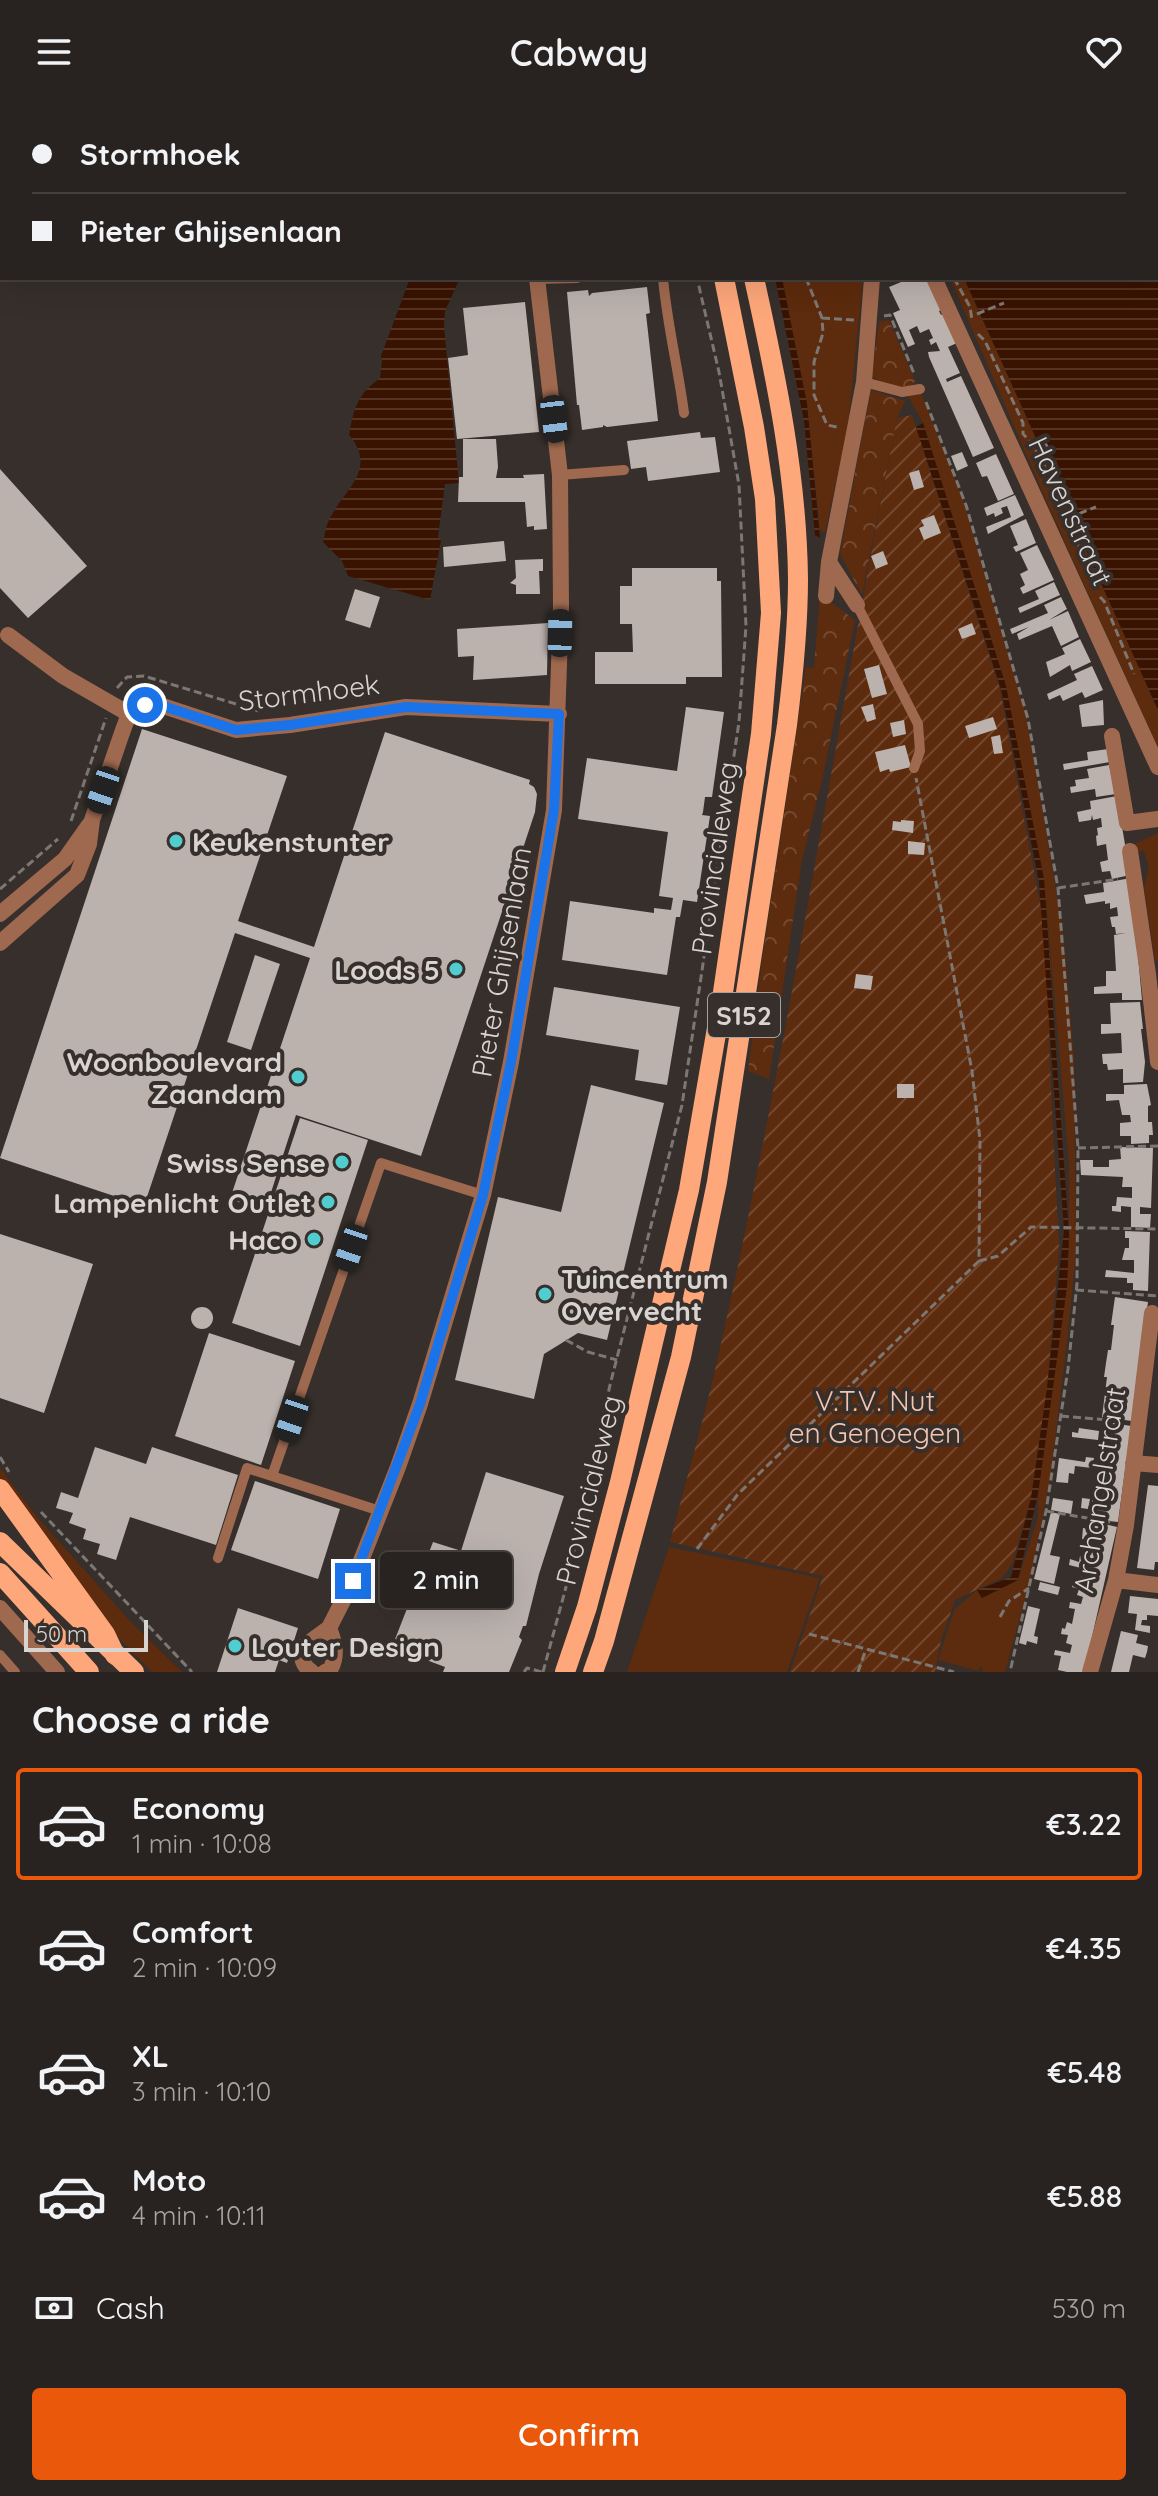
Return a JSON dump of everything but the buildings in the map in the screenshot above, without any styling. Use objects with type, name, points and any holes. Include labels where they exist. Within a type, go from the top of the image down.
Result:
[{"type":"main road","name":"Provincialeweg","points":[[565,1672],[587,1607],[620,1482],[689,1190],[722,999],[761,734],[771,613],[765,499],[724,280]]},
{"type":"main road","name":"Provincialeweg","points":[[593,1672],[681,1357],[719,1167],[787,725],[795,653],[798,579],[792,486],[779,394],[754,280]]},
{"type":"main road","points":[[6,1482],[105,1634],[115,1655]]},
{"type":"main road","points":[[0,1542],[134,1672]]},
{"type":"main road","points":[[0,1573],[89,1672]]},
{"type":"main road","points":[[0,1595],[31,1624],[64,1644]]},
{"type":"street","name":"Pieter Ghijsenlaan","points":[[311,1672],[304,1666],[301,1657],[303,1647],[329,1628],[353,1581],[420,1404],[483,1195],[511,1062],[554,810],[559,714],[560,475],[537,280]]},
{"type":"street","points":[[826,596],[829,562],[864,382],[872,280]]},
{"type":"street","name":"Havenstraat","points":[[935,280],[1158,767]]},
{"type":"street","points":[[829,562],[857,605]]},
{"type":"street","points":[[0,943],[77,875],[89,844],[92,820],[129,714],[63,676],[8,635]]},
{"type":"street","name":"Stormhoek","points":[[129,714],[153,704],[225,728],[246,730],[406,707],[559,714]]},
{"type":"street","points":[[1112,736],[1127,823],[1158,819]]},
{"type":"street","points":[[0,914],[65,859],[92,820]]},
{"type":"street","points":[[1130,851],[1153,972],[1158,1062]]},
{"type":"street","name":"Archangelstraat","points":[[1090,1672],[1116,1580],[1126,1525],[1152,1313]]},
{"type":"street","points":[[1142,1384],[1158,1377]]},
{"type":"street","points":[[1133,1463],[1158,1465]]},
{"type":"street","points":[[1116,1580],[1158,1585]]},
{"type":"street","points":[[0,1608],[57,1672]]},
{"type":"street","points":[[325,1672],[335,1661],[329,1628]]},
{"type":"lane","points":[[663,280],[666,322],[679,375],[684,413]]},
{"type":"lane","points":[[864,382],[902,392],[920,389]]},
{"type":"lane","points":[[560,475],[624,470]]},
{"type":"lane","points":[[857,605],[918,724],[920,751],[914,768]]},
{"type":"lane","points":[[272,1476],[381,1163],[483,1195]]},
{"type":"lane","points":[[218,1558],[247,1468],[380,1511]]},
{"type":"lane","points":[[2,1660],[15,1672]]},
{"type":"path","name":"Provincialeweg","points":[[524,1672],[527,1668],[543,1672],[566,1587],[617,1360],[682,1105],[739,722],[746,626],[739,485],[719,372],[697,280]]},
{"type":"path","points":[[807,280],[822,318],[823,333],[814,362],[814,395],[827,425],[855,431]]},
{"type":"path","points":[[955,280],[970,307],[974,329],[985,341],[1023,423],[1023,434],[1033,443],[1052,487],[1055,509]]},
{"type":"path","points":[[977,314],[1004,303]]},
{"type":"path","points":[[920,389],[966,505],[1028,719],[1058,888],[1078,1148],[1076,1290],[1061,1416],[1046,1511],[1010,1672]]},
{"type":"path","points":[[1038,433],[1049,449]]},
{"type":"path","points":[[1036,443],[1042,439]]},
{"type":"path","points":[[1096,507],[1066,518],[1095,582],[1094,593],[1104,601],[1135,676]]},
{"type":"path","name":"Stormhoek","points":[[68,829],[121,682],[135,675],[266,712]]},
{"type":"path","points":[[914,768],[973,1085],[980,1140],[979,1261]]},
{"type":"path","points":[[0,889],[64,834]]},
{"type":"path","points":[[1058,888],[1134,877]]},
{"type":"path","points":[[1078,1148],[1158,1146]]},
{"type":"path","points":[[697,1549],[738,1494],[979,1261],[998,1256],[1031,1227],[1158,1229]]},
{"type":"path","points":[[1076,1290],[1158,1296]]},
{"type":"path","points":[[566,1340],[588,1352],[617,1360]]},
{"type":"path","points":[[1061,1416],[1138,1423]]},
{"type":"path","points":[[0,1457],[6,1482]]},
{"type":"path","points":[[34,1503],[192,1672]]},
{"type":"path","points":[[1046,1511],[1126,1525]]},
{"type":"path","points":[[1000,1617],[1009,1601],[1029,1588]]},
{"type":"path","points":[[809,1634],[954,1672]]},
{"type":"path","points":[[858,1672],[866,1649]]},
{"type":"green space","points":[[782,280],[863,280],[848,427],[825,532],[820,531],[807,404]]},
{"type":"green space","points":[[951,280],[965,280],[1158,710],[1158,748]]},
{"type":"green space","points":[[889,320],[915,381],[911,388],[889,386],[872,375],[879,322]]},
{"type":"green space","points":[[871,390],[905,401],[897,418],[862,595],[840,554]]},
{"type":"green space","points":[[921,393],[963,500],[1026,715],[1063,931],[1074,1059],[1076,1251],[1067,1343],[1051,1473],[1030,1581],[1005,1672],[983,1672],[981,1666],[978,1671],[938,1660],[954,1610],[977,1590],[982,1598],[1018,1580],[1038,1517],[1038,1494],[1067,1283],[1069,1164],[1044,879],[1006,686],[923,423],[907,394]]},
{"type":"green space","name":"V.T.V. Nut en Genoegen","points":[[912,415],[1000,689],[1051,962],[1049,1045],[1059,1249],[1047,1389],[1031,1498],[1012,1564],[1002,1578],[955,1600],[941,1640],[935,1672],[790,1672],[823,1576],[670,1542],[713,1379],[764,1140],[897,418]]},
{"type":"green space","points":[[820,594],[855,620],[802,860],[769,1079],[748,1071],[806,667],[814,668]]},
{"type":"green space","points":[[1158,833],[1158,961],[1155,961],[1144,888],[1149,866],[1143,850],[1132,855],[1130,846]]},
{"type":"green space","points":[[0,1468],[38,1518],[130,1621],[182,1672],[152,1672],[106,1625],[0,1478]]},
{"type":"green space","points":[[669,1547],[820,1578],[787,1672],[627,1672]]},
{"type":"shaded area","points":[[409,280],[459,280],[445,311],[444,326],[459,483],[445,484],[438,537],[441,540],[430,600],[348,576],[342,561],[323,542],[329,521],[360,469],[357,447],[349,435],[361,396],[380,378],[381,356]]},
{"type":"shaded area","points":[[775,280],[782,280],[807,404],[820,538],[815,535],[804,421]]},
{"type":"shaded area","points":[[965,280],[1158,280],[1158,710]]},
{"type":"shaded area","points":[[923,423],[1006,686],[1044,879],[1069,1235],[1067,1287],[1038,1494],[1018,1580],[982,1598],[977,1590],[1011,1577],[1031,1498],[1047,1388],[1064,1230],[1039,882],[1001,689],[916,427]]},
{"type":"place","name":"Keukenstunter","points":[[176,841]]},
{"type":"place","name":"Loods 5","points":[[456,969]]},
{"type":"place","name":"Woonboulevard Zaandam","points":[[298,1077]]},
{"type":"place","name":"Swiss Sense","points":[[342,1162]]},
{"type":"place","name":"Lampenlicht Outlet","points":[[328,1202]]},
{"type":"place","name":"Haco","points":[[314,1239]]},
{"type":"place","name":"Tuincentrum Overvecht","points":[[545,1294]]},
{"type":"place","name":"Louter Design","points":[[235,1646]]},
{"type":"route","points":[[145,705],[163,706],[236,730],[406,707],[559,714],[554,810],[511,1062],[483,1195],[420,1404],[353,1581]]}]
